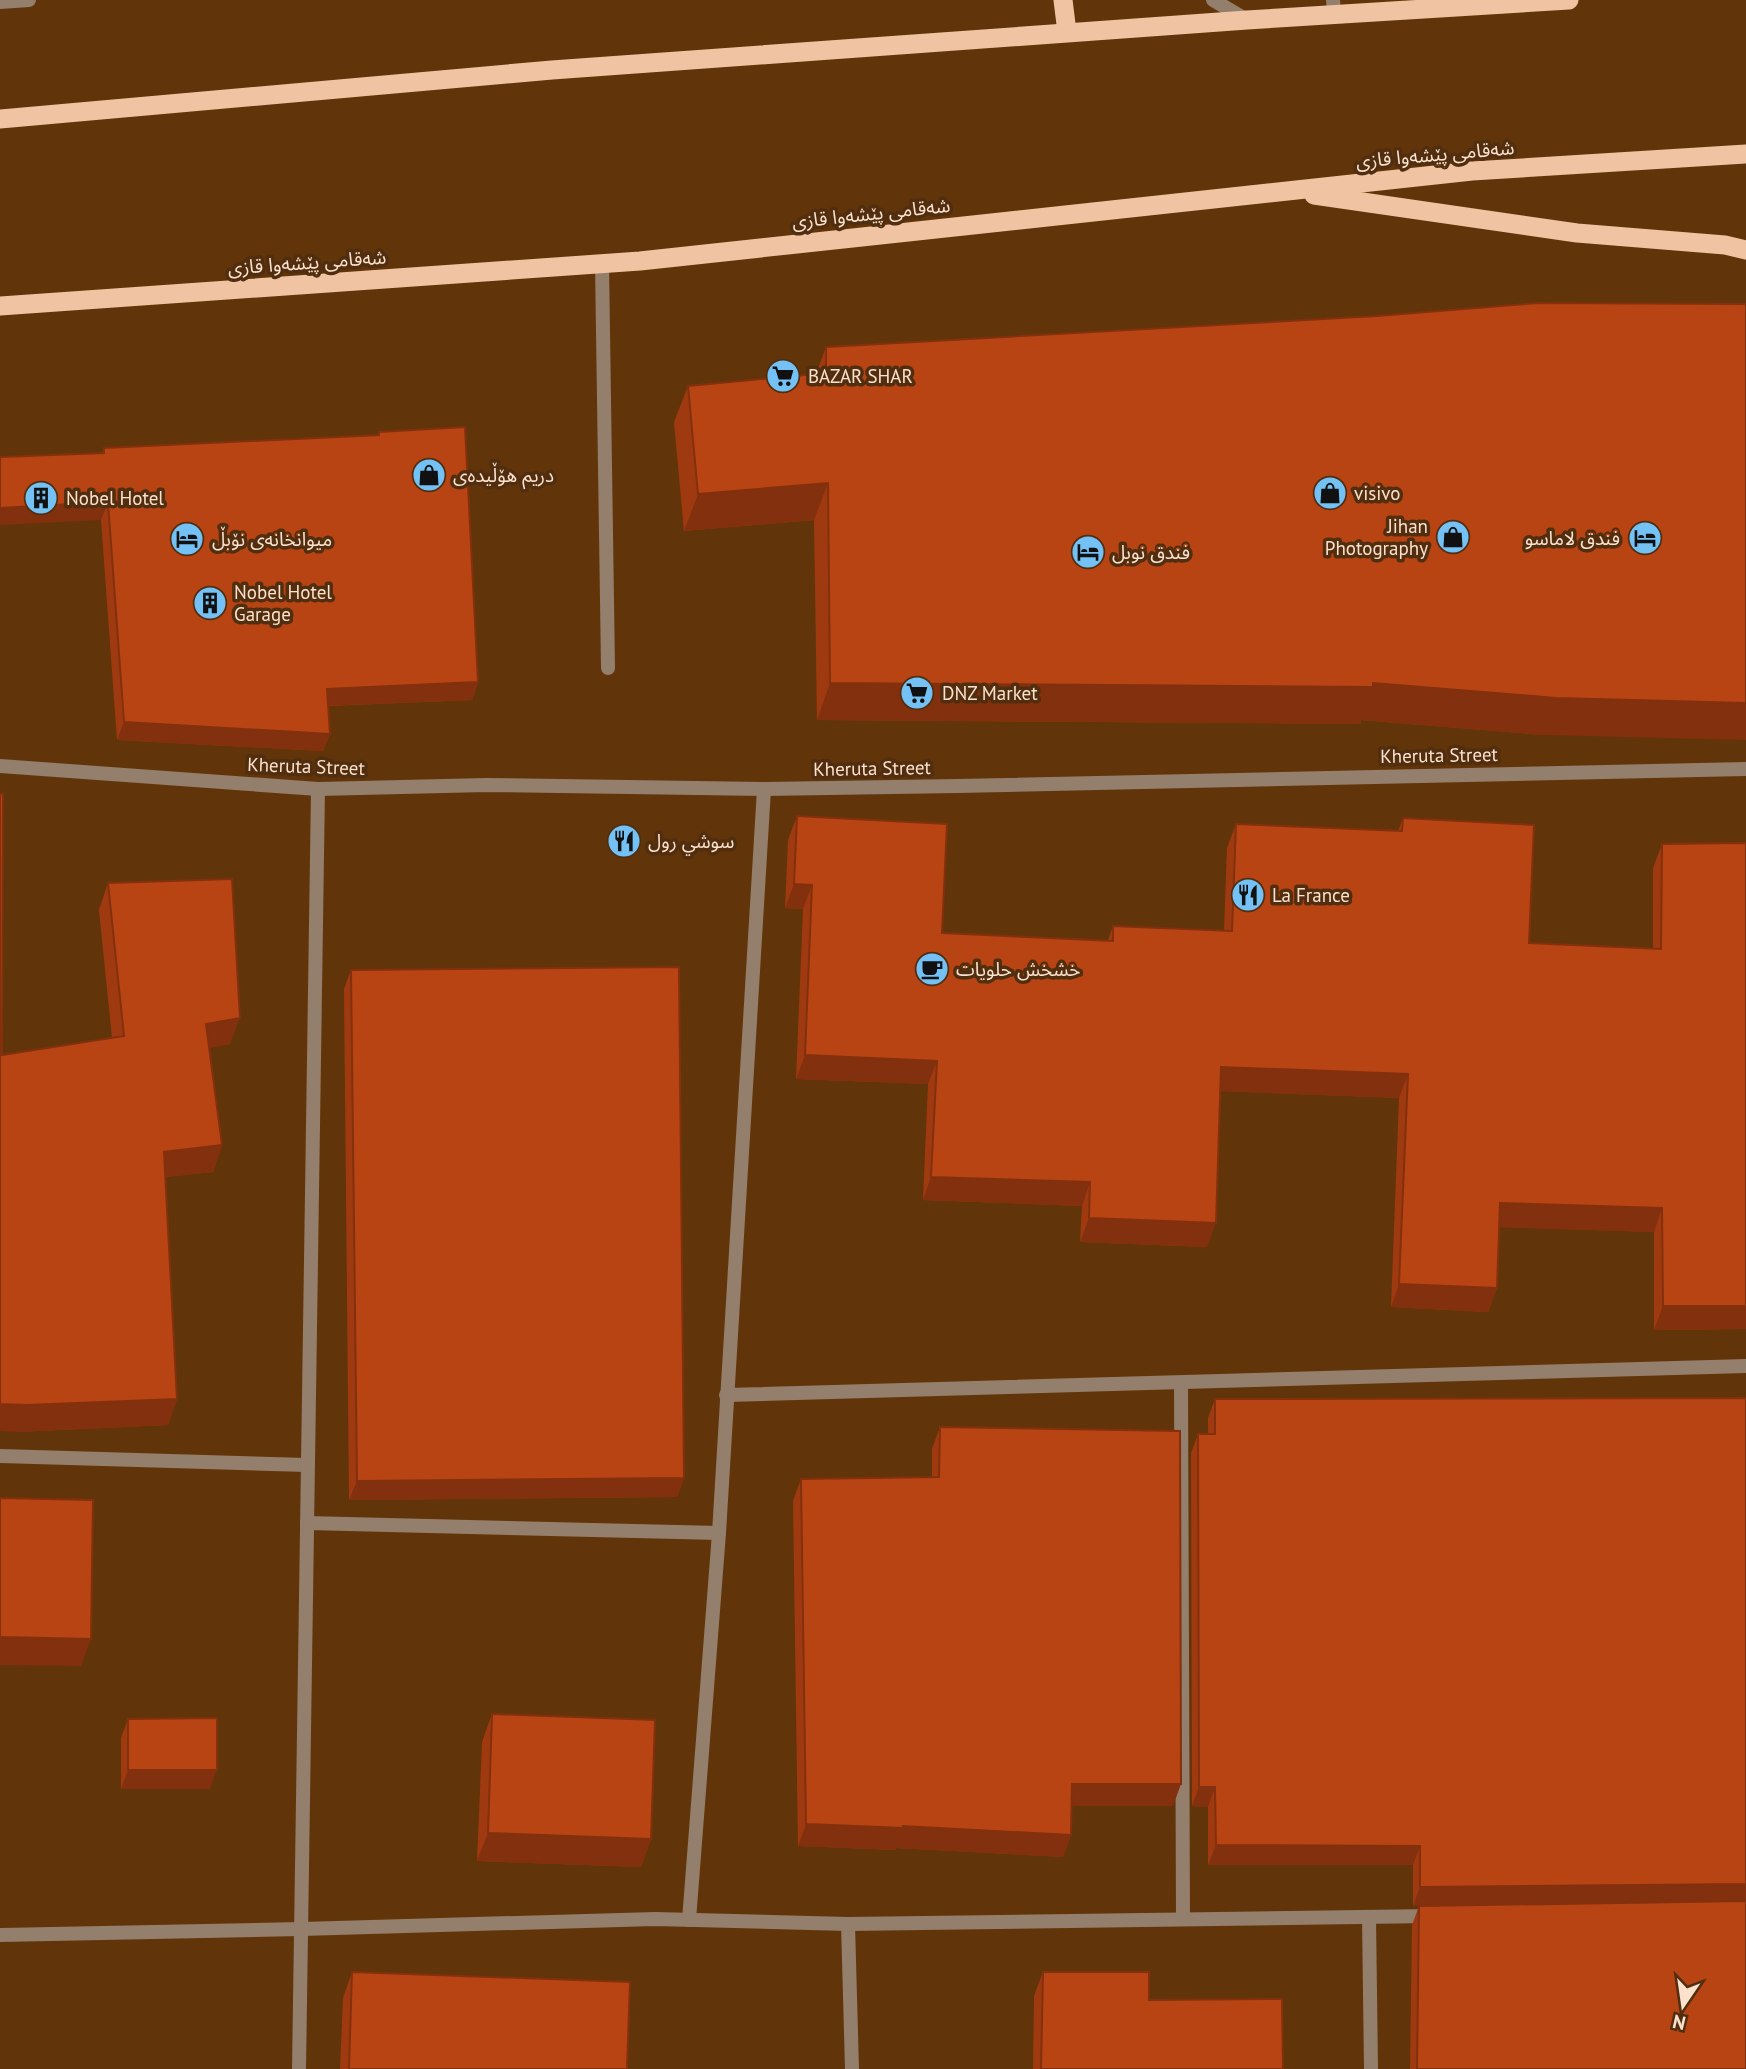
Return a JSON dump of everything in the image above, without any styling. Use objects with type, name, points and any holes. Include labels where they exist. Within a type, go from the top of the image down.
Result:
[{"type":"highway","points":[[1063,0],[1067,32]]},
{"type":"highway","points":[[0,119],[552,70],[1247,20],[1333,7],[1569,0]]},
{"type":"highway","name":"شەقامی پێشەوا قازی","points":[[0,306],[602,264],[1472,171],[1746,154]]},
{"type":"highway","points":[[1285,191],[1577,233],[1725,245],[1746,250]]},
{"type":"street","points":[[0,2],[29,0]]},
{"type":"street","points":[[1213,0],[1247,20]]},
{"type":"street","points":[[602,264],[608,668]]},
{"type":"street","name":"Kheruta Street","points":[[0,766],[318,789],[486,785],[764,789],[1746,769]]},
{"type":"street","points":[[299,2069],[318,789]]},
{"type":"street","points":[[690,1920],[719,1533],[764,789]]},
{"type":"street","points":[[726,1395],[1746,1366]]},
{"type":"street","points":[[1181,1382],[1183,1918]]},
{"type":"street","points":[[0,1456],[307,1465]]},
{"type":"street","points":[[307,1523],[719,1533]]},
{"type":"street","points":[[0,1935],[655,1919],[849,1924],[1453,1915]]},
{"type":"street","points":[[1369,1917],[1371,2069]]},
{"type":"street","points":[[849,1924],[852,2069]]},
{"type":"building","points":[[1537,303],[1746,304],[1746,703],[1556,698],[1373,683],[1373,687],[830,683],[828,483],[698,494],[688,386],[826,373],[826,347],[1377,316]]},
{"type":"building","points":[[465,427],[478,682],[327,689],[330,734],[124,722],[108,502],[0,508],[0,457],[104,453],[104,448],[379,435],[379,432]]},
{"type":"building","points":[[0,794],[3,794],[2,1055],[124,1036],[108,883],[232,879],[240,1018],[206,1024],[222,1145],[164,1152],[177,1399],[0,1404]]},
{"type":"building","points":[[797,816],[947,824],[942,933],[1113,941],[1113,926],[1232,931],[1236,824],[1402,831],[1403,818],[1534,825],[1529,943],[1661,949],[1662,844],[1746,843],[1746,1306],[1663,1306],[1662,1208],[1500,1203],[1497,1288],[1399,1284],[1408,1074],[1221,1067],[1216,1223],[1089,1218],[1090,1182],[931,1177],[937,1061],[805,1055],[812,885],[794,884]]},
{"type":"building","points":[[679,967],[684,1478],[357,1481],[351,970]]},
{"type":"building","points":[[1746,1398],[1746,1884],[1420,1887],[1420,1846],[1216,1845],[1215,1787],[1199,1787],[1198,1434],[1215,1434],[1215,1399]]},
{"type":"building","points":[[940,1427],[1180,1431],[1181,1784],[1072,1784],[1071,1835],[806,1824],[801,1479],[939,1477]]},
{"type":"building","points":[[0,1498],[93,1500],[91,1639],[0,1637]]},
{"type":"building","points":[[492,1714],[655,1720],[651,1839],[488,1833]]},
{"type":"building","points":[[217,1718],[217,1770],[128,1770],[128,1719]]},
{"type":"building","points":[[1746,1901],[1746,2069],[1417,2069],[1419,1906]]},
{"type":"building","points":[[352,1972],[630,1982],[627,2069],[349,2069]]},
{"type":"building","points":[[1043,1972],[1149,1972],[1149,2000],[1282,1999],[1283,2069],[1041,2069]]},
{"type":"place","name":"BAZAR SHAR","points":[[783,376]]},
{"type":"place","name":"دریم ھۆڵیدەی","points":[[429,475]]},
{"type":"place","name":"visivo","points":[[1330,493]]},
{"type":"place","name":"Nobel Hotel","points":[[41,498]]},
{"type":"place","name":"Jihan Photography","points":[[1453,537]]},
{"type":"place","name":"فندق لاماسو","points":[[1645,538]]},
{"type":"place","name":"میوانخانەی نۆبڵ","points":[[187,539]]},
{"type":"place","name":"فندق نوبل","points":[[1088,552]]},
{"type":"place","name":"Nobel Hotel Garage","points":[[210,603]]},
{"type":"place","name":"DNZ Market","points":[[917,693]]},
{"type":"place","name":"سوشي رول","points":[[624,841]]},
{"type":"place","name":"La France","points":[[1248,895]]},
{"type":"place","name":"خشخش حلويات","points":[[932,969]]}]
